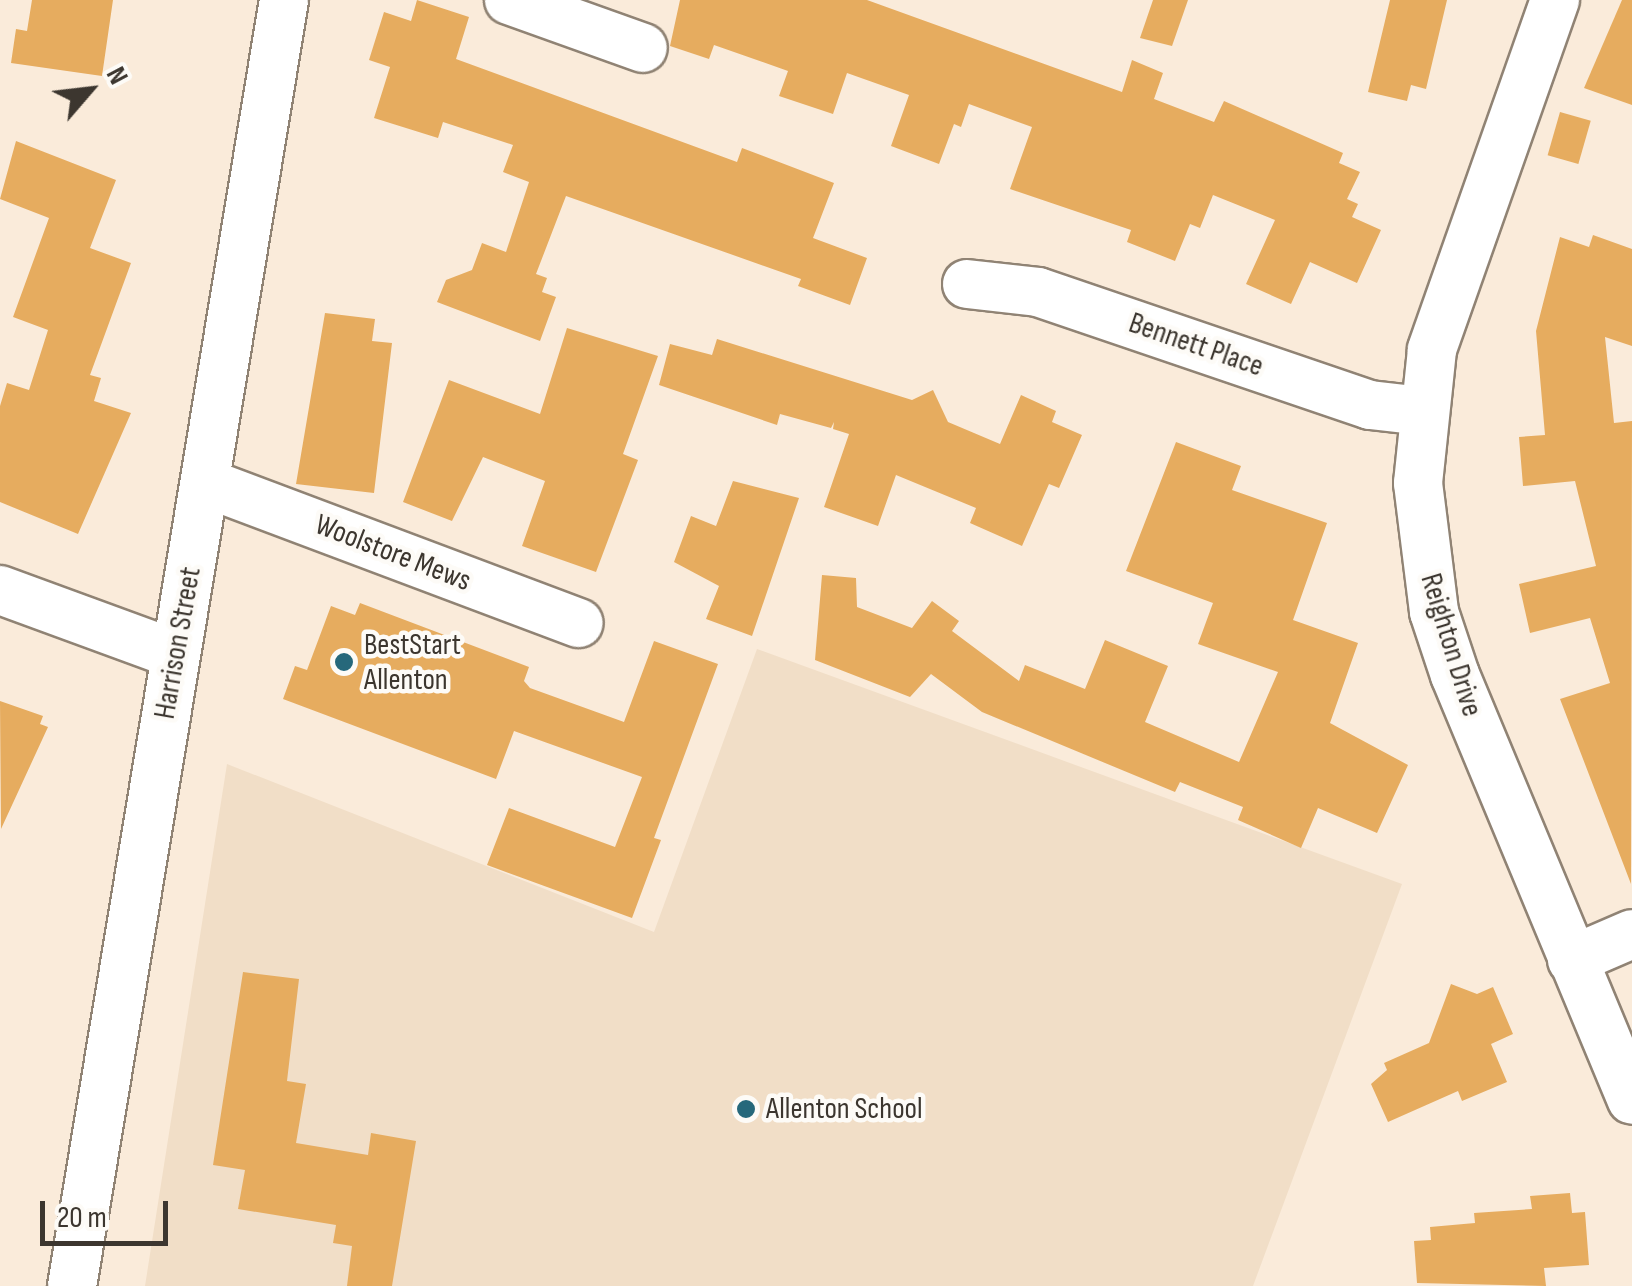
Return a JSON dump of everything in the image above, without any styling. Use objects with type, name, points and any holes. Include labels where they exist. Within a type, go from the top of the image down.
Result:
[{"type":"street","name":"Harrison Street","points":[[72,1286],[284,0]]},
{"type":"street","points":[[509,0],[644,48]]},
{"type":"street","name":"Reighton Drive","points":[[1555,0],[1453,279],[1423,411],[1418,483],[1434,612],[1632,1100]]},
{"type":"street","name":"Bennett Place","points":[[967,284],[1038,292],[1370,405],[1423,411]]},
{"type":"street","name":"Woolstore Mews","points":[[206,483],[579,623]]},
{"type":"street","points":[[0,590],[175,654]]},
{"type":"street","points":[[1572,960],[1632,934]]},
{"type":"shaded area","name":"Allenton School","points":[[757,649],[1402,884],[1253,1286],[145,1286],[227,764],[654,932]]},
{"type":"building","points":[[32,0],[113,0],[102,76],[11,63],[16,29],[27,31]]},
{"type":"building","points":[[417,0],[469,17],[456,59],[737,162],[742,148],[834,183],[813,238],[867,258],[850,305],[798,286],[801,279],[566,196],[536,274],[547,278],[542,292],[556,297],[540,341],[437,302],[446,280],[472,270],[482,243],[506,252],[529,182],[503,172],[513,145],[443,122],[438,138],[374,118],[390,67],[369,60],[384,12],[411,21]]},
{"type":"building","points":[[680,0],[867,0],[1122,92],[1132,60],[1163,73],[1154,99],[1214,122],[1224,101],[1343,153],[1339,163],[1360,172],[1347,199],[1358,204],[1352,217],[1381,230],[1357,283],[1310,262],[1291,304],[1246,284],[1275,220],[1213,195],[1200,228],[1190,224],[1175,261],[1127,242],[1131,230],[1010,189],[1032,127],[969,104],[961,127],[954,124],[939,164],[891,146],[909,95],[847,73],[833,114],[779,96],[788,71],[714,45],[709,59],[670,46]]},
{"type":"building","points":[[1153,0],[1188,0],[1172,46],[1140,38]]},
{"type":"building","points":[[1390,0],[1447,0],[1426,89],[1411,85],[1407,101],[1368,92]]},
{"type":"building","points":[[1622,0],[1632,0],[1632,105],[1584,88]]},
{"type":"building","points":[[1560,112],[1591,121],[1578,164],[1548,155]]},
{"type":"building","points":[[16,141],[116,180],[90,248],[131,263],[90,375],[101,378],[94,401],[131,413],[78,534],[0,502],[0,406],[7,383],[29,390],[48,330],[13,317],[49,218],[0,199]]},
{"type":"building","points":[[1593,235],[1632,249],[1632,346],[1605,337],[1614,423],[1632,421],[1631,884],[1560,699],[1610,683],[1590,618],[1530,633],[1519,584],[1596,566],[1575,481],[1523,486],[1519,437],[1545,435],[1536,331],[1560,237],[1589,247]]},
{"type":"building","points":[[325,313],[375,319],[372,341],[392,343],[374,493],[296,484]]},
{"type":"building","points":[[567,328],[658,356],[623,454],[638,460],[596,572],[522,546],[545,481],[483,457],[452,521],[403,502],[449,380],[540,414]]},
{"type":"building","points":[[717,339],[912,400],[933,390],[948,422],[1000,444],[1021,395],[1056,411],[1052,422],[1082,435],[1059,488],[1049,484],[1022,546],[970,523],[976,508],[896,475],[878,526],[824,507],[849,434],[833,429],[834,422],[831,428],[780,414],[777,425],[659,385],[670,344],[712,355]]},
{"type":"building","points":[[1176,442],[1241,466],[1232,490],[1327,523],[1293,620],[1358,643],[1330,723],[1408,765],[1377,833],[1318,808],[1301,848],[1238,820],[1243,807],[1180,782],[1175,792],[982,712],[931,674],[910,697],[815,660],[822,575],[856,578],[857,607],[912,628],[932,601],[959,621],[952,631],[1019,681],[1025,665],[1085,689],[1105,640],[1168,666],[1145,722],[1239,762],[1278,672],[1198,644],[1213,603],[1126,571]]},
{"type":"building","points":[[733,481],[799,498],[752,636],[706,619],[719,586],[674,562],[691,516],[716,526]]},
{"type":"building","points":[[360,603],[529,667],[524,681],[530,688],[624,722],[654,641],[718,664],[654,838],[661,840],[632,918],[487,865],[509,808],[615,847],[642,777],[514,731],[496,779],[283,699],[295,666],[307,670],[331,606],[355,615]]},
{"type":"building","points":[[0,701],[43,716],[40,724],[48,727],[1,829]]},
{"type":"building","points":[[243,972],[299,979],[287,1081],[306,1084],[296,1143],[368,1155],[371,1133],[416,1141],[392,1286],[347,1286],[352,1246],[333,1243],[336,1225],[238,1209],[245,1170],[213,1165]]},
{"type":"building","points":[[1451,984],[1477,994],[1493,987],[1513,1034],[1491,1044],[1507,1082],[1462,1101],[1458,1091],[1388,1122],[1371,1084],[1387,1070],[1384,1063],[1429,1043]]},
{"type":"building","points":[[1570,1193],[1572,1213],[1585,1212],[1589,1265],[1544,1268],[1546,1286],[1417,1283],[1414,1241],[1431,1240],[1430,1227],[1475,1223],[1474,1213],[1532,1209],[1530,1196]]},
{"type":"place","name":"BestStart Allenton","points":[[344,662]]},
{"type":"place","name":"Allenton School","points":[[746,1109]]}]
